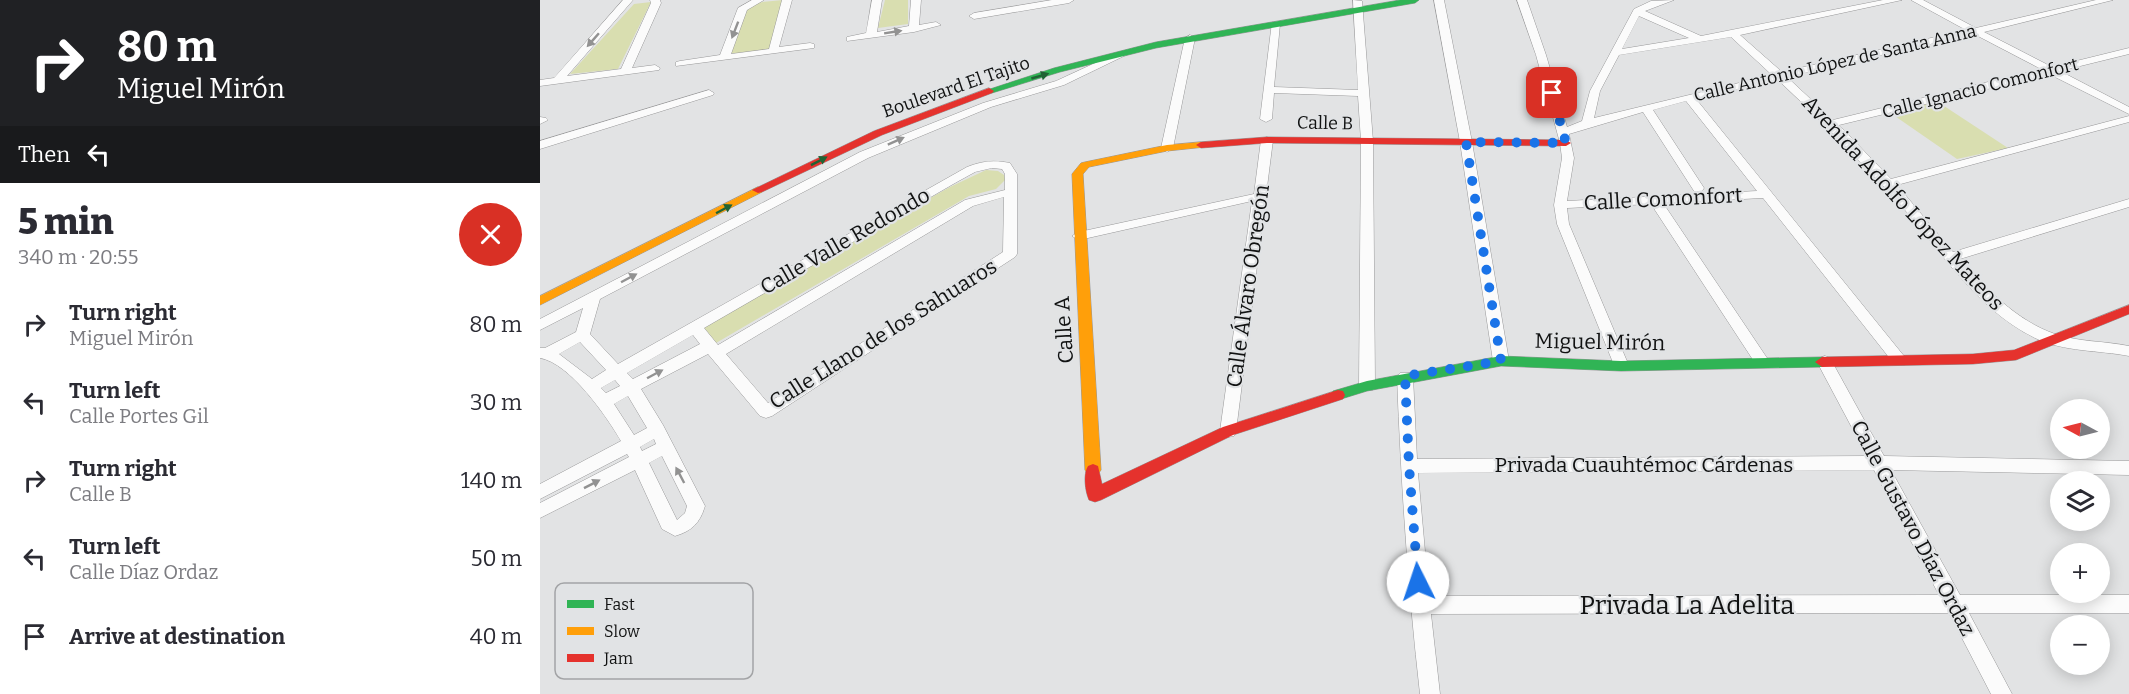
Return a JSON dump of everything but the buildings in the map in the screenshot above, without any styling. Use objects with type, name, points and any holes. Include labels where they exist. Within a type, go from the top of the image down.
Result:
[{"type":"main road","name":"Boulevard El Tajito","points":[[927,99],[1004,72],[1132,38],[1194,25],[1359,4],[1415,0]]},
{"type":"main road","name":"Boulevard El Tajito","points":[[540,301],[850,145],[927,113],[1129,50],[1275,24],[1359,4]]},
{"type":"main road","name":"Boulevard El Tajito","points":[[638,235],[752,178],[907,107]]},
{"type":"main road","name":"Calle B","points":[[1085,165],[1167,148],[1267,140],[1466,142],[1565,137]]},
{"type":"main road","name":"Calle A","points":[[1085,165],[1077,174],[1095,495]]},
{"type":"main road","points":[[752,178],[766,187]]},
{"type":"main road","name":"Miguel Mirón","points":[[1095,495],[1228,431],[1405,376],[1501,361],[1621,366],[1899,361],[2016,355],[2038,348],[2052,340],[2129,309]]},
{"type":"street","points":[[557,81],[628,0]]},
{"type":"street","points":[[625,72],[656,3],[655,0]]},
{"type":"street","points":[[724,58],[743,8],[759,0]]},
{"type":"street","points":[[773,51],[788,0]]},
{"type":"street","points":[[871,36],[877,0]]},
{"type":"street","points":[[914,28],[916,0]]},
{"type":"street","points":[[1001,11],[1002,0]]},
{"type":"street","points":[[974,16],[1046,2],[1069,0]]},
{"type":"street","points":[[1439,0],[1466,142],[1501,361]]},
{"type":"street","points":[[1522,0],[1565,137],[1568,158],[1560,205],[1563,224],[1621,366]]},
{"type":"street","points":[[1587,123],[1595,91],[1637,11],[1643,6],[1669,0]]},
{"type":"street","points":[[1614,53],[1702,40],[1897,0]]},
{"type":"street","points":[[1916,0],[2129,111]]},
{"type":"street","name":"Calle Antonio López de Santa Anna","points":[[1565,137],[1587,123],[1689,97],[2108,0]]},
{"type":"street","points":[[1359,4],[1367,141],[1368,386]]},
{"type":"street","points":[[1637,11],[1702,40]]},
{"type":"street","points":[[1266,119],[1275,24]]},
{"type":"street","points":[[851,39],[936,25]]},
{"type":"street","name":"Avenida Adolfo López Mateos","points":[[1733,34],[1831,124],[1888,184],[1951,257],[2008,314],[2021,324],[2052,340],[2129,351]]},
{"type":"street","points":[[1167,148],[1190,38]]},
{"type":"street","points":[[680,63],[810,46]]},
{"type":"street","points":[[540,325],[864,155],[987,105],[1060,83],[1129,50]]},
{"type":"street","name":"Calle Ignacio Comonfort","points":[[1831,124],[2129,51]]},
{"type":"street","points":[[540,83],[655,68]]},
{"type":"street","points":[[1269,90],[1364,93]]},
{"type":"street","points":[[540,145],[709,93]]},
{"type":"street","points":[[1689,97],[1899,361]]},
{"type":"street","points":[[1646,108],[1698,188]]},
{"type":"street","points":[[1888,184],[2129,119]]},
{"type":"street","name":"Calle Álvaro Obregón","points":[[1228,431],[1267,140]]},
{"type":"street","name":"Calle Valle Redondo","points":[[591,387],[951,180],[985,164],[999,164]]},
{"type":"street","name":"Calle Llano de los Sahuaros","points":[[695,328],[766,412],[1010,254],[1011,174],[1006,166],[999,164]]},
{"type":"street","name":"Calle Valle Redondo","points":[[603,402],[713,349],[969,204],[985,197],[1012,192]]},
{"type":"street","name":"Calle Comonfort","points":[[1560,205],[1765,194]]},
{"type":"street","points":[[1079,236],[1260,196]]},
{"type":"street","points":[[1655,200],[1762,362]]},
{"type":"street","points":[[1951,257],[2129,203]]},
{"type":"street","points":[[544,353],[582,335],[594,297]]},
{"type":"street","points":[[544,353],[569,368],[591,387],[630,444],[668,524],[675,528],[685,525],[694,516],[696,506],[657,430],[631,387],[582,335]]},
{"type":"street","name":"Calle Gustavo Díaz Ordaz","points":[[1825,362],[2002,694]]},
{"type":"street","points":[[1405,376],[1419,605],[1430,694]]},
{"type":"street","points":[[540,492],[657,430]]},
{"type":"street","points":[[540,511],[665,447]]},
{"type":"street","name":"Privada Cuauhtémoc Cárdenas","points":[[1409,466],[1879,463],[2129,468]]},
{"type":"street","name":"Privada La Adelita","points":[[1419,605],[2129,604]]},
{"type":"green space","points":[[783,0],[772,49],[730,54],[747,8],[753,3]]},
{"type":"green space","points":[[885,0],[908,0],[908,24],[878,28]]},
{"type":"green space","points":[[651,2],[618,69],[570,74],[634,4]]},
{"type":"green space","points":[[1938,102],[2008,148],[1957,159],[1889,112]]},
{"type":"green space","points":[[986,170],[998,171],[1004,175],[1005,180],[996,189],[969,196],[716,343],[702,325],[950,187]]},
{"type":"traffic: fast","points":[[989,91],[1057,70],[1156,45],[1415,0]]},
{"type":"traffic: fast","points":[[1338,395],[1367,386],[1501,361],[1621,366],[1822,362]]},
{"type":"traffic: slow","points":[[1093,470],[1077,174],[1085,165],[1167,148],[1201,145]]},
{"type":"traffic: slow","points":[[540,301],[758,190]]},
{"type":"traffic: jam","points":[[758,190],[878,133],[989,91]]},
{"type":"traffic: jam","points":[[1201,145],[1267,140],[1566,143]]},
{"type":"traffic: jam","points":[[1822,362],[1973,359],[2016,355],[2129,309]]},
{"type":"traffic: jam","points":[[1093,470],[1095,495],[1228,431],[1338,395]]},
{"type":"route","points":[[1418,582],[1405,376],[1501,361],[1466,142],[1566,143],[1552,93]]}]
